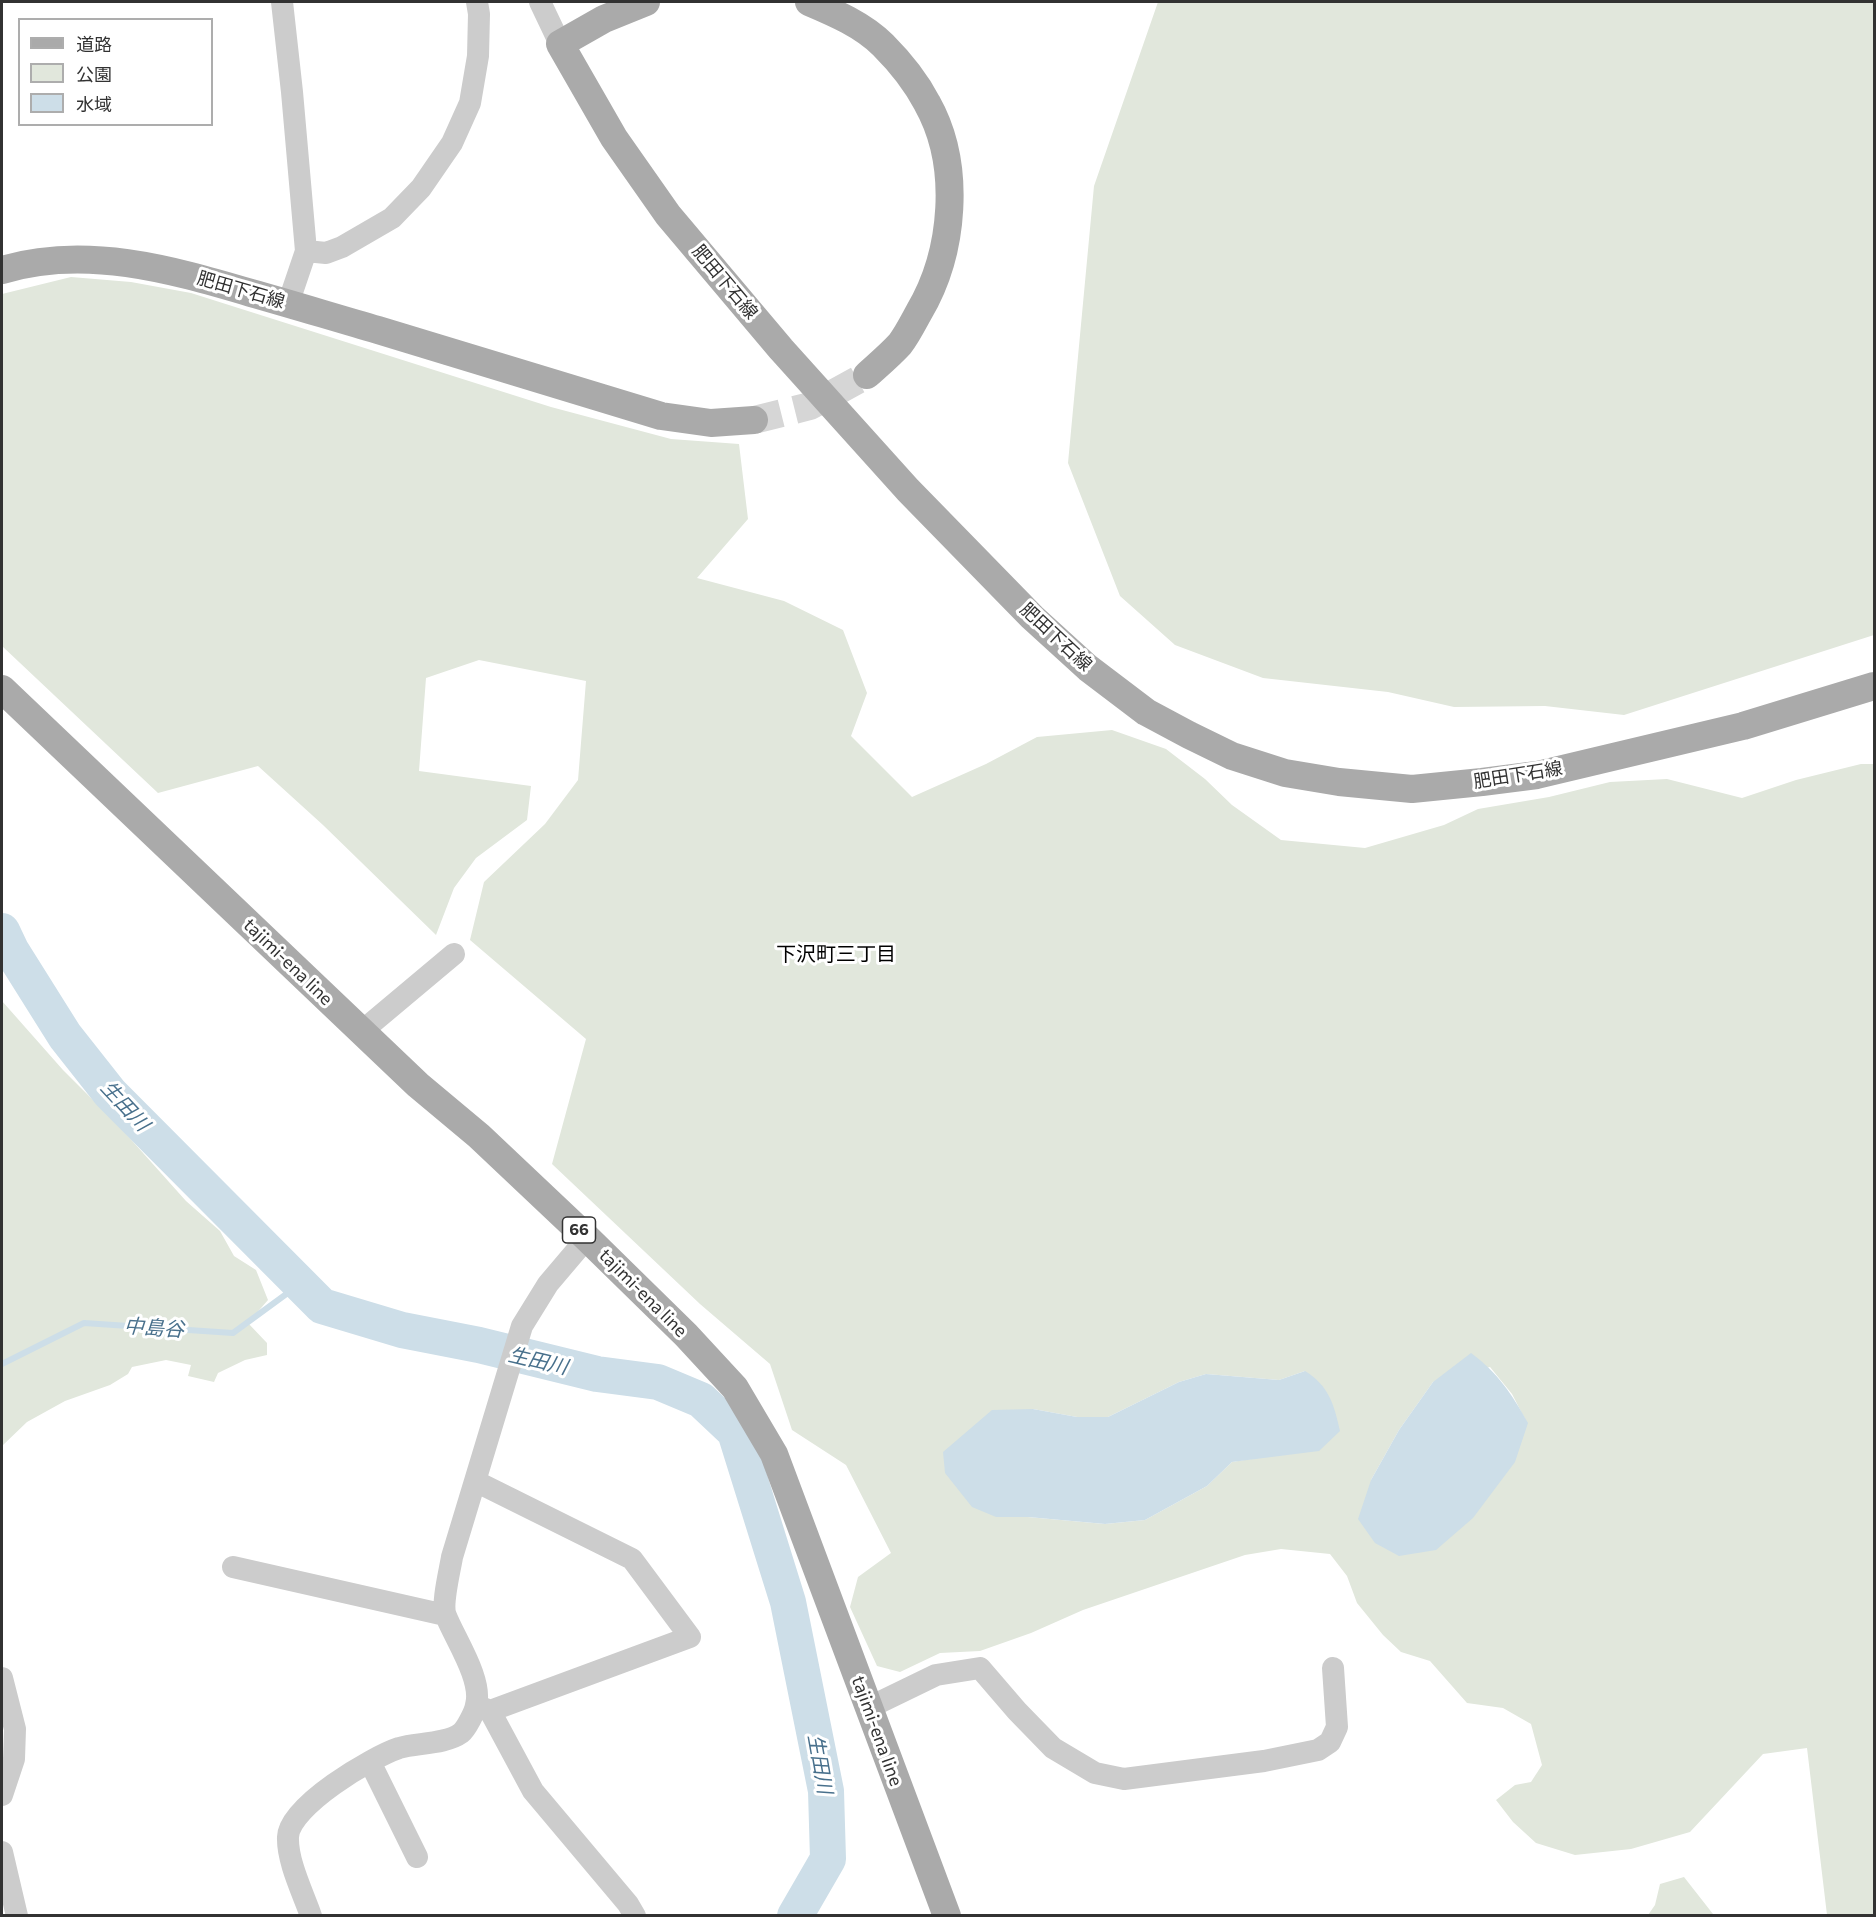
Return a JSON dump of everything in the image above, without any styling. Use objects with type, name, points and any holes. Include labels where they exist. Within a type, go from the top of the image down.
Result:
[{"type":"main road","points":[[560,44],[604,19],[646,2]]},
{"type":"main road","points":[[809,2],[845,18],[882,44],[907,73],[928,104],[939,132],[946,162],[950,200],[946,241],[932,290],[901,343],[867,375]]},
{"type":"main road","name":"肥田下石線","points":[[560,44],[614,138],[668,215],[781,349],[908,490],[1032,617],[1088,668],[1146,712],[1232,756],[1285,772],[1339,782],[1412,789],[1482,783],[1537,774],[1743,726],[1875,686]]},
{"type":"main road","name":"肥田下石線","points":[[2,270],[58,260],[106,260],[155,268],[288,304],[661,416],[711,423],[754,420]]},
{"type":"main road","name":"tajimi-ena line","points":[[2,689],[361,1032],[418,1085],[479,1136],[587,1238],[686,1335],[735,1388],[774,1454],[946,1916]]},
{"type":"street","points":[[282,2],[306,251],[288,304]]},
{"type":"street","points":[[306,251],[326,253],[342,247],[392,218],[421,188],[452,143],[470,103],[478,56],[477,2]]},
{"type":"street","points":[[540,2],[560,44]]},
{"type":"street","points":[[361,1032],[454,954]]},
{"type":"street","points":[[587,1238],[548,1284],[522,1326],[452,1557],[446,1588],[445,1615],[473,1677],[483,1708],[533,1791],[628,1904],[635,1916]]},
{"type":"street","points":[[311,1916],[290,1855],[288,1835],[293,1824],[321,1793],[370,1762],[399,1748],[450,1738],[462,1732],[483,1708],[690,1637],[632,1559],[475,1481]]},
{"type":"street","points":[[233,1567],[445,1615]]},
{"type":"street","points":[[868,1708],[936,1675],[980,1668],[1053,1748],[1095,1773],[1124,1779],[1264,1761],[1318,1750],[1330,1742],[1337,1726],[1333,1668]]},
{"type":"street","points":[[2,1678],[15,1729],[14,1759],[2,1795]]},
{"type":"street","points":[[370,1762],[417,1857]]},
{"type":"street","points":[[2,1852],[17,1916]]},
{"type":"green space","points":[[1158,2],[1874,2],[1874,635],[1624,715],[1545,706],[1454,707],[1388,692],[1263,678],[1175,645],[1120,596],[1068,463],[1094,186]]},
{"type":"green space","points":[[71,277],[131,282],[191,293],[551,407],[671,439],[739,444],[748,519],[697,578],[784,601],[843,630],[867,693],[851,736],[912,797],[986,764],[1037,737],[1112,730],[1166,749],[1205,779],[1232,805],[1281,840],[1365,848],[1444,825],[1478,809],[1549,797],[1610,782],[1667,779],[1742,798],[1796,780],[1861,764],[1874,764],[1874,1915],[1827,1915],[1807,1748],[1763,1754],[1690,1832],[1631,1849],[1575,1855],[1536,1843],[1513,1822],[1496,1800],[1515,1785],[1531,1782],[1542,1765],[1531,1724],[1503,1708],[1467,1703],[1430,1661],[1401,1652],[1383,1635],[1357,1603],[1347,1576],[1330,1554],[1281,1549],[1245,1555],[1083,1610],[1031,1633],[980,1651],[940,1653],[900,1672],[877,1666],[850,1607],[858,1577],[891,1553],[846,1465],[792,1430],[770,1364],[700,1304],[552,1164],[586,1039],[470,940],[484,882],[545,824],[578,780],[586,681],[479,660],[426,678],[419,771],[531,786],[527,820],[476,858],[454,888],[436,935],[323,825],[258,766],[158,793],[2,646],[2,294]],"holes":[[[1490,1367],[1512,1394],[1527,1423],[1371,1480],[1399,1430],[1433,1382]],[[1305,1371],[1270,1456],[1232,1462],[1207,1486],[1145,1520],[1105,1524],[1028,1517],[996,1517],[1033,1409],[1077,1417],[1108,1417],[1179,1382],[1206,1374],[1279,1380]]]},
{"type":"green space","points":[[2,1001],[63,1070],[118,1125],[186,1201],[220,1231],[234,1256],[256,1270],[268,1300],[248,1323],[267,1343],[267,1355],[245,1360],[218,1373],[214,1382],[188,1376],[191,1365],[166,1360],[132,1367],[128,1374],[110,1385],[65,1401],[27,1422],[2,1446]]},
{"type":"green space","points":[[1684,1877],[1716,1915],[1648,1915],[1655,1905],[1660,1884]]},
{"type":"water","points":[[1471,1353],[1504,1385],[1528,1423],[1515,1462],[1473,1518],[1436,1550],[1399,1556],[1375,1543],[1358,1519],[1371,1480],[1399,1430],[1433,1382]]},
{"type":"water","points":[[1305,1371],[1325,1389],[1340,1431],[1319,1451],[1232,1462],[1207,1486],[1145,1520],[1105,1524],[1028,1517],[996,1517],[972,1507],[945,1473],[943,1452],[992,1410],[1033,1409],[1077,1417],[1108,1417],[1179,1382],[1206,1374],[1279,1380]]},
{"type":"waterway","name":"生田川","points":[[2,931],[11,950],[65,1036],[110,1093],[322,1306],[402,1330],[479,1345],[597,1374],[658,1382],[701,1400],[735,1432],[788,1602],[826,1791],[828,1859],[795,1916]]},
{"type":"waterway","name":"中島谷","points":[[2,1364],[84,1323],[233,1333],[300,1284]]},
{"type":"tunnel","points":[[754,420],[810,406],[867,375]]},
{"type":"district","name":"下沢町三丁目","points":[[836,954]]}]
